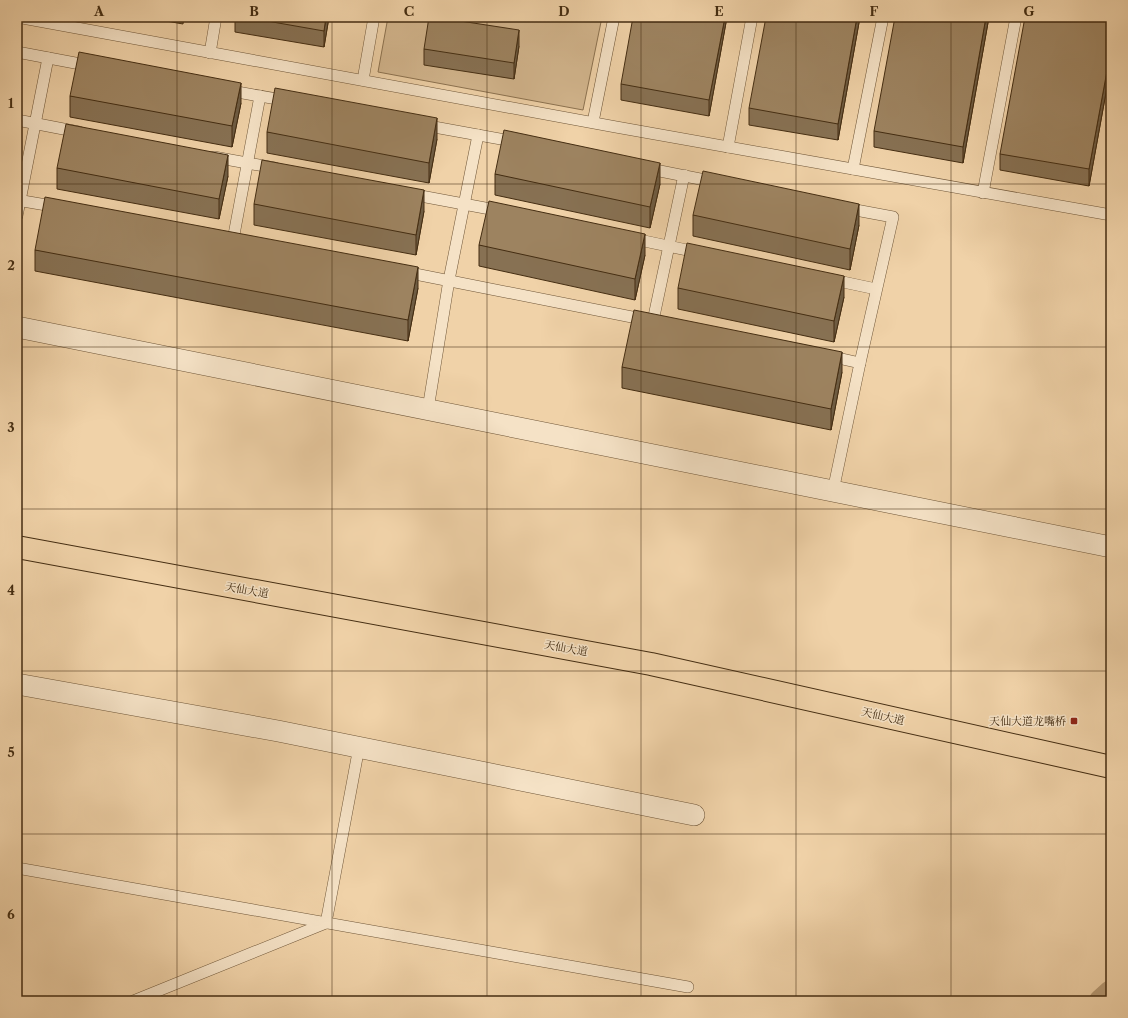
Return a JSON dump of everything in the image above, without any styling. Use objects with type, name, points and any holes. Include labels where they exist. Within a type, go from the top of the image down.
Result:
[{"type":"main road","name":"天仙大道","points":[[17,547],[651,664],[1111,768]]},
{"type":"street","points":[[17,327],[1111,547]]},
{"type":"street","points":[[17,684],[263,728],[694,815]]},
{"type":"lane","points":[[17,17],[40,19],[210,52],[728,147],[1111,215]]},
{"type":"lane","points":[[210,52],[216,17]]},
{"type":"lane","points":[[363,80],[374,17]]},
{"type":"lane","points":[[593,122],[614,17]]},
{"type":"lane","points":[[728,147],[752,17]]},
{"type":"lane","points":[[854,169],[883,17]]},
{"type":"lane","points":[[983,193],[1016,17]]},
{"type":"lane","points":[[17,52],[103,68]]},
{"type":"lane","points":[[17,216],[18,200],[48,58]]},
{"type":"lane","points":[[213,88],[299,103]]},
{"type":"lane","points":[[233,240],[260,96]]},
{"type":"lane","points":[[17,120],[90,134]]},
{"type":"lane","points":[[416,124],[525,144]]},
{"type":"lane","points":[[428,409],[449,280],[478,135]]},
{"type":"lane","points":[[200,154],[286,170]]},
{"type":"lane","points":[[631,165],[723,183]]},
{"type":"lane","points":[[395,270],[657,322],[669,246],[684,176]]},
{"type":"lane","points":[[403,192],[510,213]]},
{"type":"lane","points":[[18,200],[66,208]]},
{"type":"lane","points":[[831,205],[893,217],[876,289],[833,491]]},
{"type":"lane","points":[[616,235],[715,256]]},
{"type":"lane","points":[[822,278],[876,289]]},
{"type":"lane","points":[[822,355],[860,363]]},
{"type":"lane","points":[[326,923],[359,747]]},
{"type":"lane","points":[[17,868],[688,987]]},
{"type":"lane","points":[[133,1001],[326,923]]},
{"type":"shaded area","points":[[388,17],[602,17],[583,110],[378,72]]},
{"type":"building","points":[[244,17],[326,17],[324,31]]},
{"type":"building","points":[[429,17],[519,30],[514,63],[424,49]]},
{"type":"building","points":[[633,17],[725,17],[709,100],[621,84]]},
{"type":"building","points":[[766,17],[857,17],[838,124],[749,108]]},
{"type":"building","points":[[895,17],[986,17],[963,147],[874,131]]},
{"type":"building","points":[[1025,17],[1111,17],[1111,49],[1089,169],[1000,154]]},
{"type":"building","points":[[79,52],[241,83],[232,126],[70,96]]},
{"type":"building","points":[[275,88],[437,118],[429,163],[267,132]]},
{"type":"building","points":[[66,124],[228,155],[219,199],[57,168]]},
{"type":"building","points":[[504,130],[660,163],[650,207],[495,174]]},
{"type":"building","points":[[262,160],[424,190],[416,235],[254,204]]},
{"type":"building","points":[[703,171],[859,204],[850,249],[693,215]]},
{"type":"building","points":[[45,197],[418,267],[408,320],[35,250]]},
{"type":"building","points":[[489,201],[645,234],[635,279],[479,245]]},
{"type":"building","points":[[687,243],[844,276],[834,321],[678,288]]},
{"type":"building","points":[[634,310],[842,352],[831,409],[622,367]]},
{"type":"waterway","points":[[1101,1001],[1111,992]]},
{"type":"place","name":"天仙大道龙嘴桥","points":[[1074,721]]}]
